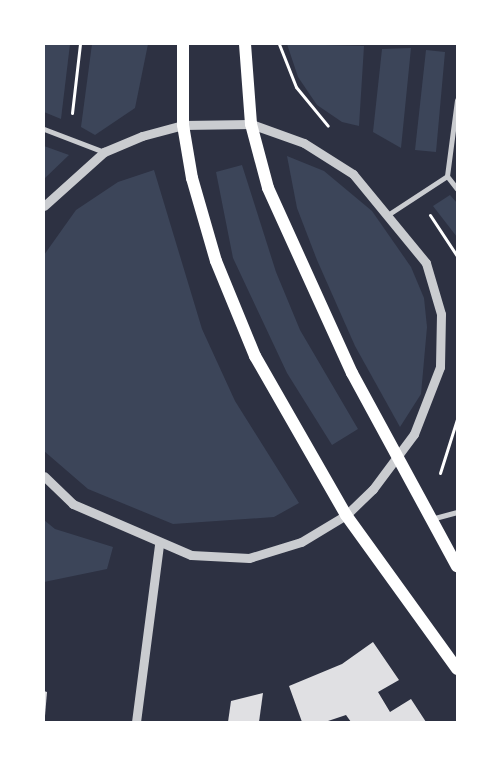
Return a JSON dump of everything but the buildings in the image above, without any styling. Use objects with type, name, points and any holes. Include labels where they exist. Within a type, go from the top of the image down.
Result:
[{"type":"main road","points":[[183,44],[183,125],[192,178],[216,261],[256,356],[346,515],[457,669]]},
{"type":"main road","points":[[245,44],[251,124],[268,188],[302,268],[397,458],[457,566]]},
{"type":"street","points":[[457,100],[447,176],[457,188]]},
{"type":"street","points":[[44,206],[104,152],[183,125],[251,124],[329,156],[353,174],[389,214],[426,263],[441,314],[440,367],[427,410],[397,458],[346,515],[301,542],[249,558],[191,555],[159,544],[73,504],[44,476]]},
{"type":"street","points":[[44,129],[104,152]]},
{"type":"street","points":[[389,214],[447,176]]},
{"type":"street","points":[[432,519],[444,514],[457,512]]},
{"type":"street","points":[[136,722],[159,544]]},
{"type":"path","points":[[69,138],[80,44]]},
{"type":"path","points":[[278,44],[296,87],[328,122],[329,156]]},
{"type":"path","points":[[444,514],[440,470],[457,419]]},
{"type":"shaded area","points":[[44,44],[70,44],[61,119],[44,112]]},
{"type":"shaded area","points":[[92,44],[148,44],[135,108],[95,135],[81,127]]},
{"type":"shaded area","points":[[287,44],[364,46],[359,126],[342,122],[317,105],[298,77]]},
{"type":"shaded area","points":[[411,48],[401,148],[373,132],[382,49]]},
{"type":"shaded area","points":[[426,50],[445,52],[436,152],[415,150]]},
{"type":"shaded area","points":[[44,146],[69,155],[44,179]]},
{"type":"shaded area","points":[[287,156],[324,171],[372,211],[411,267],[424,298],[427,327],[421,394],[400,427],[355,346],[317,260],[297,208]]},
{"type":"shaded area","points":[[242,165],[276,272],[300,330],[358,429],[332,445],[287,373],[233,258],[216,172]]},
{"type":"shaded area","points":[[154,170],[202,329],[235,401],[299,503],[274,517],[173,524],[88,489],[44,451],[44,255],[76,210],[118,182]]},
{"type":"shaded area","points":[[450,195],[457,203],[457,237],[433,206]]},
{"type":"shaded area","points":[[44,520],[55,529],[113,547],[107,569],[44,582]]}]
